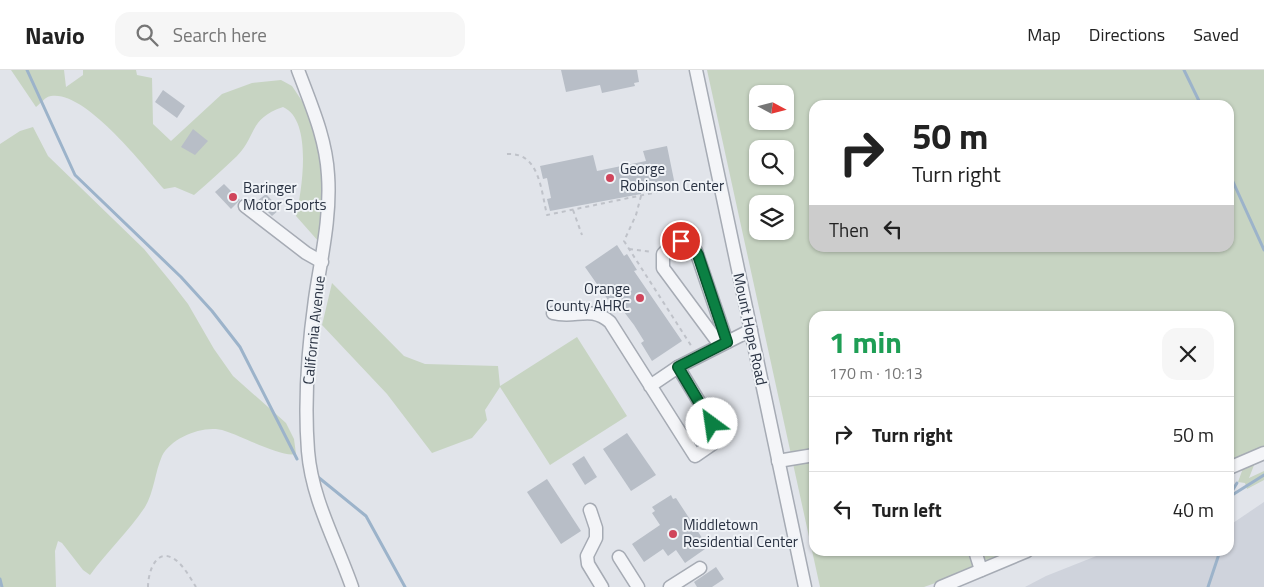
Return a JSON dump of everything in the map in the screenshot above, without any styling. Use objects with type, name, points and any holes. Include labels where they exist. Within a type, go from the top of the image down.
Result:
[{"type":"street","name":"California Avenue","points":[[298,70],[319,125],[326,156],[328,192],[322,262],[311,331],[308,366],[306,409],[308,454],[319,507],[352,587]]},
{"type":"street","name":"Mount Hope Road","points":[[696,70],[805,587]]},
{"type":"street","points":[[245,206],[306,253],[322,262]]},
{"type":"street","points":[[676,242],[684,242],[693,246],[698,255],[723,344],[663,268],[663,254],[668,246],[676,242]]},
{"type":"street","points":[[553,312],[566,316],[590,312],[603,316],[610,322],[695,456],[721,438],[678,367]]},
{"type":"street","points":[[650,386],[678,367],[751,330]]},
{"type":"street","points":[[1234,466],[1264,453]]},
{"type":"street","points":[[778,461],[809,456]]},
{"type":"street","points":[[590,510],[596,528],[596,538],[588,556],[588,564],[602,587]]},
{"type":"street","points":[[977,556],[981,570]]},
{"type":"street","points":[[941,587],[1015,556]]},
{"type":"street","points":[[619,557],[638,587]]},
{"type":"street","points":[[670,587],[700,568]]},
{"type":"path","points":[[507,154],[521,155],[532,164],[536,172],[547,215],[668,190]]},
{"type":"path","points":[[641,196],[636,215],[624,241],[699,357]]},
{"type":"path","points":[[573,210],[582,235]]},
{"type":"path","points":[[629,249],[663,254]]},
{"type":"path","points":[[148,587],[148,574],[151,566],[159,558],[165,557],[178,562],[196,587]]},
{"type":"shaded area","points":[[1264,502],[1264,587],[1025,587],[1046,576],[1096,556],[1234,556],[1234,522]]},
{"type":"green space","points":[[11,70],[64,70],[66,87],[83,75],[83,70],[136,70],[137,75],[152,78],[153,124],[171,141],[222,94],[252,83],[281,80],[292,86],[308,110],[321,158],[323,185],[319,242],[296,216],[301,190],[302,140],[299,126],[292,114],[283,107],[264,117],[258,123],[248,142],[237,156],[194,195],[175,187],[164,189],[112,131],[96,116],[80,105],[65,97],[51,96],[36,107]]},
{"type":"green space","points":[[707,70],[1264,70],[1264,452],[1258,455],[1249,478],[1264,471],[1264,480],[1247,489],[1245,483],[1238,482],[1246,460],[1234,466],[1234,311],[809,311],[809,537]]},
{"type":"green space","points":[[33,127],[48,156],[144,249],[171,282],[188,304],[214,349],[233,376],[286,423],[294,439],[296,454],[281,453],[217,429],[199,431],[181,438],[173,443],[162,456],[145,507],[90,575],[83,570],[62,543],[58,541],[55,551],[56,587],[0,587],[0,144],[20,131]]},
{"type":"green space","points":[[332,283],[404,356],[425,364],[498,366],[500,386],[577,337],[627,416],[550,465],[500,387],[485,410],[487,420],[472,438],[432,453],[387,394],[322,325]]},
{"type":"green space","points":[[813,556],[1012,556],[924,587],[820,587]]},
{"type":"building","points":[[561,70],[637,70],[639,82],[634,83],[635,86],[602,93],[600,85],[566,92]]},
{"type":"building","points":[[163,90],[185,106],[177,118],[155,102]]},
{"type":"building","points":[[193,129],[208,141],[195,155],[181,147]]},
{"type":"building","name":"George Robinson Center","points":[[667,146],[675,185],[641,192],[641,194],[550,211],[547,199],[551,198],[547,178],[543,179],[540,166],[593,155],[597,171],[646,161],[643,151]]},
{"type":"building","points":[[224,184],[240,200],[231,209],[215,192]]},
{"type":"building","points":[[266,194],[280,209],[272,216],[257,201]]},
{"type":"building","name":"Orange County AHRC","points":[[617,245],[624,256],[627,254],[637,270],[634,271],[682,341],[652,361],[641,343],[644,341],[634,325],[618,304],[613,307],[585,267]]},
{"type":"building","points":[[627,433],[656,475],[631,491],[603,449]]},
{"type":"building","points":[[584,456],[597,477],[585,485],[572,464]]},
{"type":"building","points":[[547,479],[581,531],[561,544],[527,492]]},
{"type":"building","name":"Middletown Residential Center","points":[[671,495],[673,499],[676,498],[706,544],[703,546],[705,549],[685,563],[676,550],[668,556],[663,549],[644,562],[632,544],[660,525],[652,513],[655,511],[652,507]]},
{"type":"building","points":[[716,567],[724,579],[712,587],[697,587],[694,582]]},
{"type":"waterway","points":[[27,70],[75,175],[181,277],[212,311],[240,347],[297,459]]},
{"type":"waterway","points":[[1184,70],[1199,100]]},
{"type":"waterway","points":[[1234,184],[1264,250]]},
{"type":"waterway","points":[[1234,494],[1264,475]]},
{"type":"waterway","points":[[318,477],[366,516],[405,587]]},
{"type":"waterway","points":[[1234,488],[1237,483]]},
{"type":"waterway","points":[[1208,587],[1218,556]]},
{"type":"waterway","points":[[0,579],[2,587]]},
{"type":"place","name":"George Robinson Center","points":[[610,178]]},
{"type":"place","name":"Baringer Motor Sports","points":[[233,197]]},
{"type":"place","name":"Orange County AHRC","points":[[640,298]]},
{"type":"place","name":"Middletown Residential Center","points":[[673,534]]},
{"type":"route","points":[[681,241],[693,246],[698,255],[727,342],[678,367],[712,424]]}]
